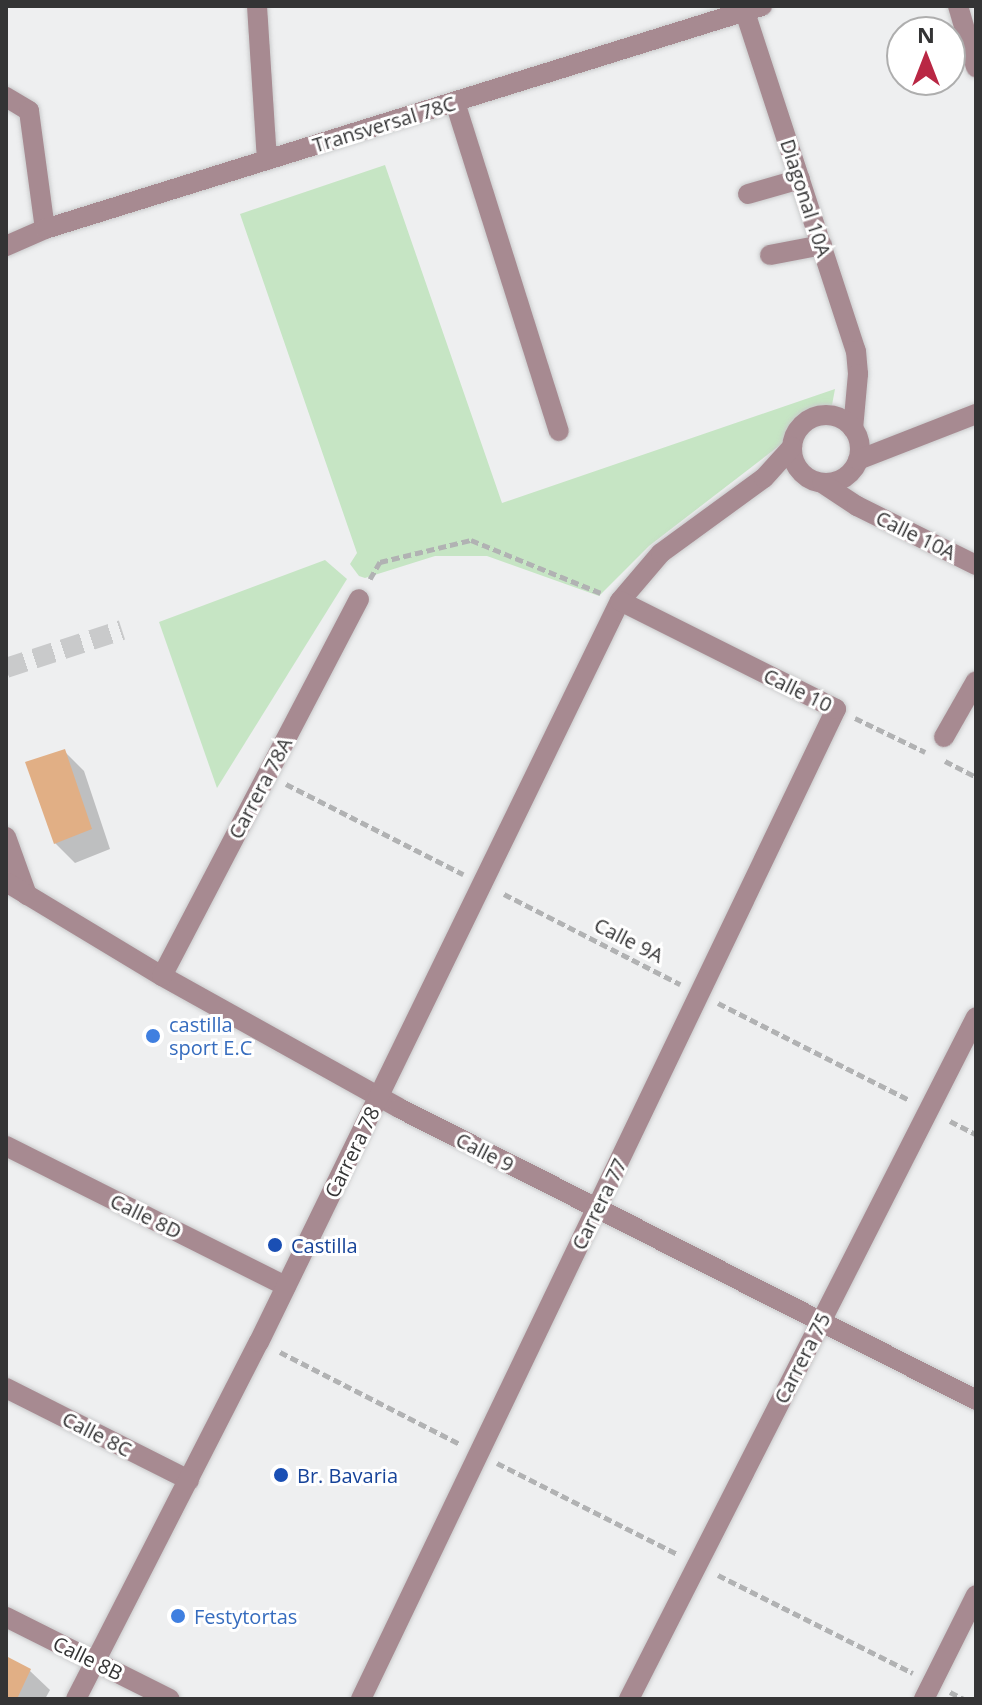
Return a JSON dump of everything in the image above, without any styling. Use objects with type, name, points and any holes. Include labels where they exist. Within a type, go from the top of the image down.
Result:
[{"type":"street","points":[[257,6],[267,160]]},
{"type":"street","points":[[958,6],[976,67]]},
{"type":"street","name":"Transversal 78C","points":[[6,246],[45,229],[754,9]]},
{"type":"street","name":"Diagonal 10A","points":[[754,9],[800,179],[856,351],[856,434]]},
{"type":"street","points":[[6,97],[29,111],[45,229]]},
{"type":"street","points":[[455,102],[559,431]]},
{"type":"street","points":[[748,194],[800,179]]},
{"type":"street","points":[[770,255],[822,245]]},
{"type":"street","points":[[764,478],[792,447],[802,425],[824,415],[857,386]]},
{"type":"street","points":[[764,478],[800,471],[822,483],[845,477],[858,460],[976,414]]},
{"type":"street","points":[[824,415],[835,416],[856,434],[914,436]]},
{"type":"street","points":[[856,434],[858,460]]},
{"type":"street","points":[[792,447],[800,471]]},
{"type":"street","name":"Calle 10A","points":[[845,477],[857,506]]},
{"type":"street","name":"Carrera 78","points":[[76,1699],[286,1286],[620,601],[661,553],[764,478]]},
{"type":"street","name":"Calle 10A","points":[[822,483],[857,506],[976,565]]},
{"type":"street","name":"Carrera 78A","points":[[162,976],[359,599]]},
{"type":"street","name":"Calle 10","points":[[620,601],[836,709]]},
{"type":"street","points":[[944,737],[976,681]]},
{"type":"street","name":"Carrera 77","points":[[361,1699],[836,709]]},
{"type":"street","points":[[6,837],[27,895]]},
{"type":"street","name":"Calle 9","points":[[6,882],[162,976],[379,1097],[976,1400]]},
{"type":"street","name":"Carrera 75","points":[[629,1699],[976,1017]]},
{"type":"street","name":"Calle 8D","points":[[6,1146],[286,1286]]},
{"type":"street","name":"Calle 8C","points":[[6,1388],[189,1480]]},
{"type":"street","points":[[924,1699],[976,1595]]},
{"type":"street","name":"Calle 8B","points":[[6,1617],[170,1699]]},
{"type":"path","points":[[359,599],[380,562],[471,540],[620,601]]},
{"type":"path","name":"Calle 10","points":[[836,709],[976,777]]},
{"type":"path","name":"Calle 9A","points":[[267,775],[976,1134]]},
{"type":"path","points":[[275,1350],[479,1453]]},
{"type":"green space","points":[[385,165],[502,503],[835,389],[832,405],[649,546],[599,596],[487,556],[435,556],[365,578],[359,576],[350,564],[357,553],[240,214]]},
{"type":"green space","points":[[325,560],[347,579],[217,788],[159,622]]},
{"type":"building","points":[[65,749],[92,829],[54,844],[25,762]]},
{"type":"building","points":[[6,1656],[31,1669],[17,1699],[6,1699]]},
{"type":"tunnel","points":[[6,668],[122,630]]},
{"type":"place","name":"castilla sport E.C","points":[[153,1036]]},
{"type":"place","name":"Castilla","points":[[275,1245]]},
{"type":"place","name":"Br. Bavaria","points":[[281,1475]]},
{"type":"place","name":"Festytortas","points":[[178,1616]]}]
